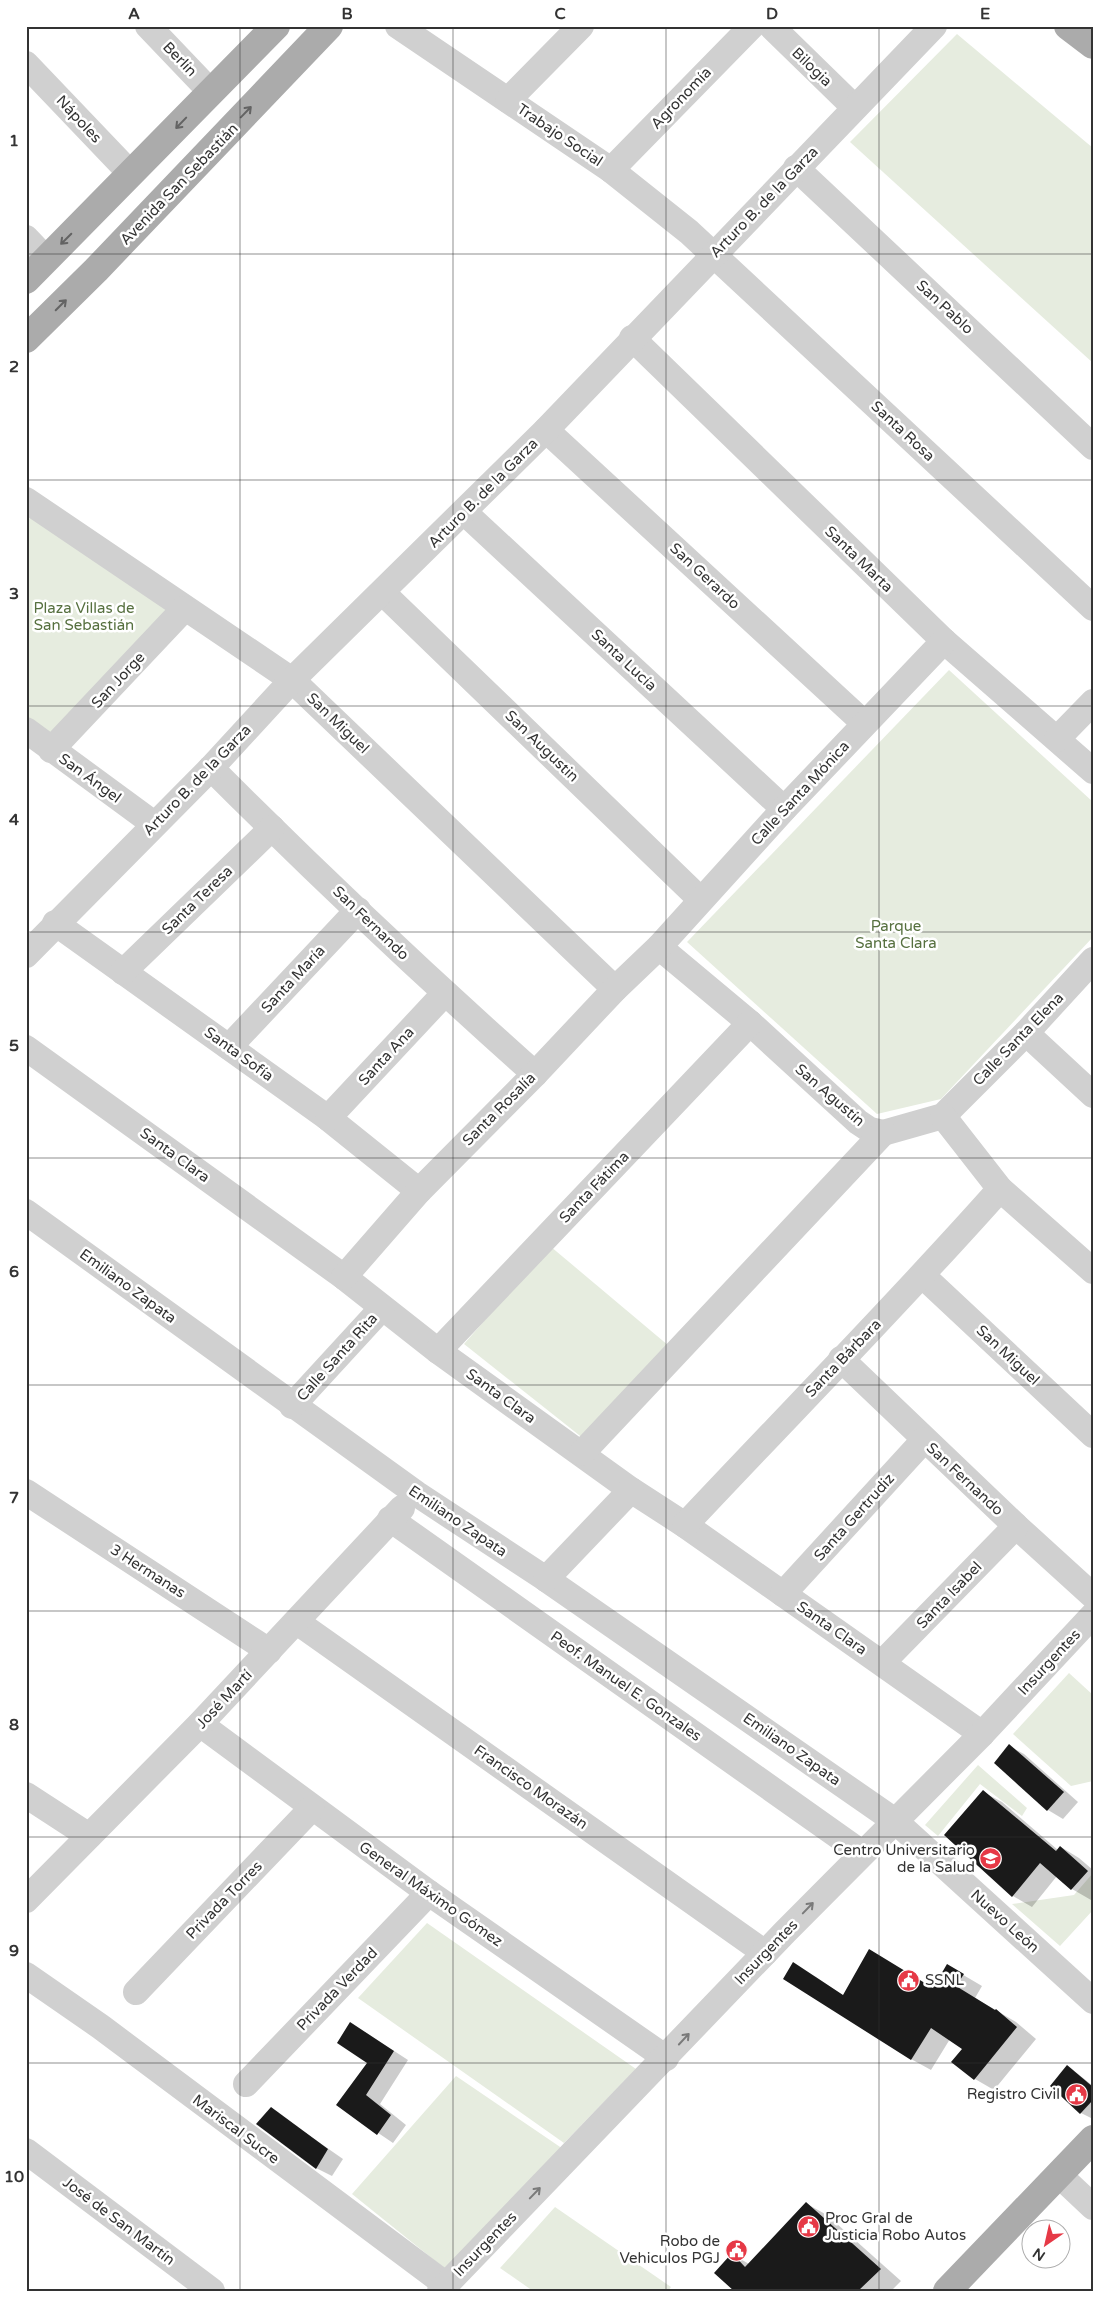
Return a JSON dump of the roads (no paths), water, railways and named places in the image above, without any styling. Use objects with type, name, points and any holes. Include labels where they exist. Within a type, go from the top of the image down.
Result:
[{"type":"main road","points":[[26,280],[276,26]]},
{"type":"main road","name":"Avenida San Sebastián","points":[[26,339],[96,270],[329,26]]},
{"type":"main road","points":[[1068,26],[1093,45]]},
{"type":"main road","points":[[951,2289],[1093,2139]]},
{"type":"street","name":"Berlín","points":[[148,26],[211,92]]},
{"type":"street","name":"Trabajo Social","points":[[398,26],[611,170],[714,255]]},
{"type":"street","points":[[508,100],[581,26]]},
{"type":"street","name":"Agronomía","points":[[611,170],[752,26]]},
{"type":"street","name":"Bilogia","points":[[770,26],[854,107]]},
{"type":"street","name":"Arturo B. de la Garza","points":[[26,955],[55,923],[211,768],[292,680],[546,430],[632,338],[934,26]]},
{"type":"street","name":"Nápoles","points":[[26,64],[131,174]]},
{"type":"street","name":"San Pablo","points":[[796,168],[1093,447]]},
{"type":"street","points":[[26,238],[46,259]]},
{"type":"street","name":"Santa Rosa","points":[[714,255],[1093,608]]},
{"type":"street","name":"Santa Marta","points":[[632,338],[944,641],[1093,771]]},
{"type":"street","name":"San Gerardo","points":[[546,430],[864,723]]},
{"type":"street","name":"San Miguel","points":[[29,508],[292,680],[615,989]]},
{"type":"street","name":"Santa Lucía","points":[[464,512],[784,809]]},
{"type":"street","name":"San Augustin","points":[[383,592],[701,900]]},
{"type":"street","name":"San Jorge","points":[[52,750],[184,609]]},
{"type":"street","name":"Calle Santa Mónica","points":[[659,947],[864,723],[944,641]]},
{"type":"street","points":[[1058,739],[1093,702]]},
{"type":"street","name":"San Ángel","points":[[26,730],[154,824]]},
{"type":"street","name":"San Fernando","points":[[211,768],[445,993],[535,1074]]},
{"type":"street","name":"Santa Teresa","points":[[123,972],[272,828]]},
{"type":"street","name":"Santa María","points":[[229,1047],[358,910]]},
{"type":"street","name":"Santa Sofía","points":[[55,923],[328,1118],[419,1191]]},
{"type":"street","name":"Santa Rosalía","points":[[344,1277],[419,1191],[535,1074],[615,989],[659,947]]},
{"type":"street","name":"San Agustín","points":[[659,947],[750,1023],[858,1122],[870,1130],[882,1133],[943,1116]]},
{"type":"street","name":"Calle Santa Elena","points":[[943,1116],[1026,1033],[1093,960]]},
{"type":"street","name":"Santa Ana","points":[[328,1118],[445,993]]},
{"type":"street","name":"Santa Fátima","points":[[438,1351],[750,1023]]},
{"type":"street","points":[[1026,1033],[1093,1095]]},
{"type":"street","name":"Santa Clara","points":[[26,1048],[344,1277],[438,1351],[631,1490],[685,1525],[982,1734]]},
{"type":"street","points":[[943,1116],[1000,1189],[1093,1271]]},
{"type":"street","points":[[582,1454],[882,1133]]},
{"type":"street","name":"Santa Bárbara","points":[[685,1525],[922,1276],[1000,1189]]},
{"type":"street","name":"Emiliano Zapata","points":[[26,1212],[292,1406],[417,1494],[546,1579],[895,1821]]},
{"type":"street","name":"San Miguel","points":[[922,1276],[1093,1435]]},
{"type":"street","name":"Calle Santa Rita","points":[[292,1406],[382,1308]]},
{"type":"street","name":"San Fernando","points":[[841,1359],[924,1440],[1093,1596]]},
{"type":"street","name":"Santa Gertrudiz","points":[[783,1594],[924,1440]]},
{"type":"street","points":[[546,1579],[631,1490]]},
{"type":"street","name":"3 Hermanas","points":[[26,1492],[269,1651]]},
{"type":"street","name":"José Martí","points":[[26,1900],[200,1724],[297,1622],[390,1519],[417,1494]]},
{"type":"street","name":"Peof. Manuel E. Gonzales","points":[[390,1519],[862,1853]]},
{"type":"street","name":"Santa Isabel","points":[[882,1663],[1016,1526]]},
{"type":"street","name":"Insurgentes","points":[[442,2288],[862,1853],[982,1734],[1093,1614]]},
{"type":"street","name":"Francisco Morazán","points":[[297,1622],[765,1953]]},
{"type":"street","name":"General Máximo Gómez","points":[[200,1724],[429,1893],[666,2058]]},
{"type":"street","points":[[26,1796],[90,1836]]},
{"type":"street","name":"Privada Torres","points":[[136,1992],[312,1808]]},
{"type":"street","name":"Nuevo León","points":[[895,1821],[1093,2001]]},
{"type":"street","name":"Privada Verdad","points":[[246,2084],[429,1893]]},
{"type":"street","name":"Mariscal Sucre","points":[[26,1975],[101,2027],[442,2288]]},
{"type":"street","name":"José de San Martín","points":[[26,2151],[212,2291]]},
{"type":"street","points":[[1059,2175],[1093,2207]]},
{"type":"place","name":"Centro Universitario de la Salud","points":[[991,1859]]},
{"type":"place","name":"SSNL","points":[[909,1980]]},
{"type":"place","name":"Registro Civil","points":[[1076,2094]]},
{"type":"place","name":"Proc Gral de Justicia Robo Autos","points":[[809,2227]]},
{"type":"place","name":"Robo de Vehiculos PGJ","points":[[736,2250]]},
{"type":"park label","name":"Plaza Villas de San Sebastián","points":[[84,616]]},
{"type":"park label","name":"Parque Santa Clara","points":[[896,934]]}]
